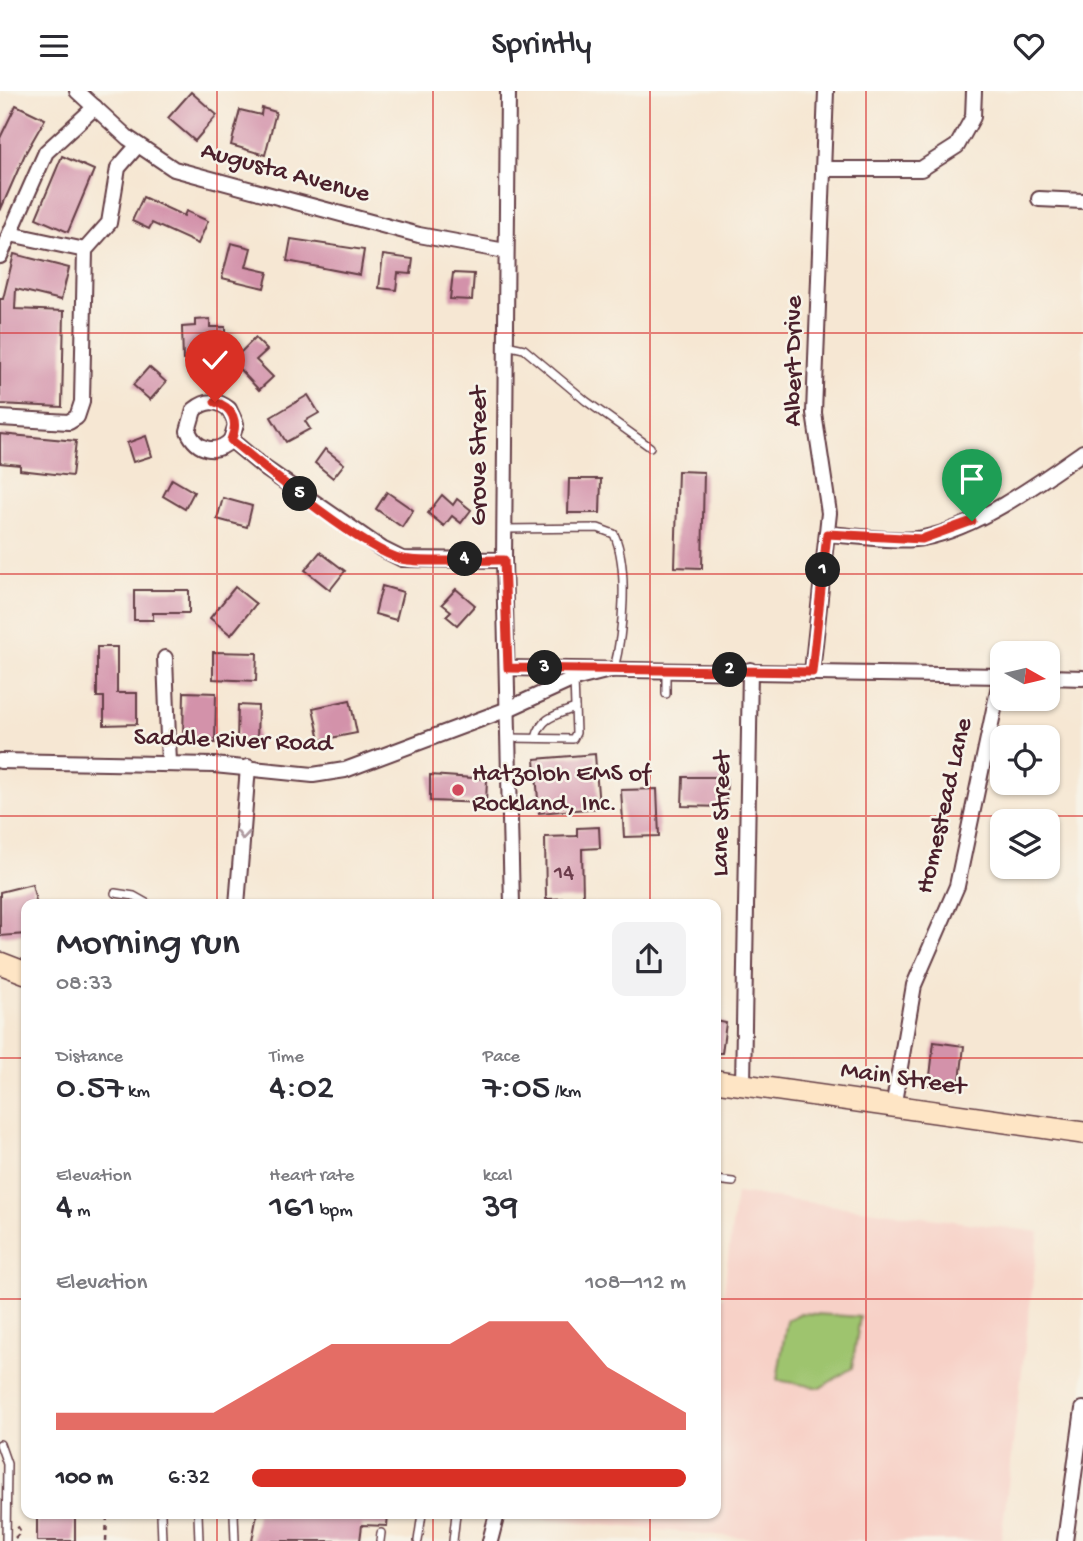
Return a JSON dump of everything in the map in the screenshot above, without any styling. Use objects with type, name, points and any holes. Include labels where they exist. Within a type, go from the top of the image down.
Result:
[{"type":"main road","points":[[0,963],[21,971]]},
{"type":"main road","name":"Main Street","points":[[721,1082],[1083,1133]]},
{"type":"street","name":"Augusta Avenue","points":[[77,91],[138,145],[174,169],[246,191],[419,235],[505,251]]},
{"type":"street","name":"Grove Street","points":[[508,91],[504,560],[512,899]]},
{"type":"street","name":"Albert Drive","points":[[812,672],[827,534],[825,470],[814,414],[826,91]]},
{"type":"street","points":[[825,169],[921,169],[957,146],[974,117],[974,91]]},
{"type":"street","points":[[0,256],[46,152],[95,107]]},
{"type":"street","points":[[0,418],[69,422],[77,417],[82,402],[85,250],[108,223],[118,169],[138,145]]},
{"type":"street","points":[[1039,199],[1083,201]]},
{"type":"street","points":[[10,233],[85,250]]},
{"type":"street","points":[[231,440],[358,536],[402,559],[504,560]]},
{"type":"street","points":[[827,534],[922,539],[972,521],[1048,477],[1083,452]]},
{"type":"street","points":[[165,658],[169,764]]},
{"type":"street","name":"Saddle River Road","points":[[508,668],[990,676]]},
{"type":"street","name":"Saddle River Road","points":[[0,761],[248,767],[313,775],[345,770],[508,709],[574,679],[614,669]]},
{"type":"street","name":"Lane Street","points":[[743,1085],[750,670]]},
{"type":"street","points":[[1060,677],[1083,678]]},
{"type":"street","name":"Homestead Lane","points":[[893,1108],[914,985],[957,886],[994,711]]},
{"type":"street","points":[[237,899],[248,767]]},
{"type":"street","points":[[1065,1541],[1083,1409]]},
{"type":"street","points":[[495,1541],[497,1519]]},
{"type":"lane","points":[[505,344],[524,349],[586,401],[650,447]]},
{"type":"lane","points":[[504,529],[598,528],[614,534],[621,549],[621,643],[614,669]]},
{"type":"lane","points":[[666,669],[666,694]]},
{"type":"lane","points":[[510,738],[573,739],[574,679]]},
{"type":"lane","points":[[536,738],[539,725],[550,717],[575,708]]},
{"type":"lane","points":[[116,893],[139,899]]},
{"type":"lane","points":[[721,1181],[733,1182]]},
{"type":"lane","points":[[0,1444],[7,1464],[6,1541]]},
{"type":"lane","points":[[161,1519],[162,1541]]},
{"type":"lane","points":[[198,1519],[199,1541]]},
{"type":"lane","points":[[234,1519],[235,1541]]},
{"type":"lane","points":[[418,1541],[421,1519]]},
{"type":"lane","points":[[453,1541],[455,1519]]},
{"type":"lane","points":[[0,1541],[12,1541]]},
{"type":"path","points":[[106,1541],[107,1519]]},
{"type":"shaded area","points":[[736,1193],[1039,1232],[1001,1541],[783,1541],[538,1519],[721,1519],[723,1298]]},
{"type":"green space","points":[[801,1313],[860,1317],[852,1368],[820,1388],[777,1380],[787,1320]]},
{"type":"building","points":[[191,92],[217,115],[195,141],[168,118]]},
{"type":"building","points":[[16,105],[45,119],[25,154],[0,211],[0,138]]},
{"type":"building","points":[[262,108],[276,112],[265,155],[231,145],[240,110],[261,115]]},
{"type":"building","points":[[62,156],[94,170],[68,232],[36,218]]},
{"type":"building","points":[[143,197],[184,216],[186,211],[208,221],[198,244],[152,223],[149,229],[132,221]]},
{"type":"building","points":[[291,239],[364,250],[360,275],[287,261]]},
{"type":"building","points":[[231,243],[251,248],[246,267],[268,272],[264,288],[222,278]]},
{"type":"building","points":[[14,254],[69,268],[61,300],[16,289],[15,309],[64,311],[62,407],[0,404],[0,299],[3,299]]},
{"type":"building","points":[[383,255],[413,259],[411,274],[398,273],[396,290],[379,288]]},
{"type":"building","points":[[453,273],[474,274],[472,300],[450,299]]},
{"type":"building","points":[[210,319],[210,327],[225,327],[225,345],[204,345],[204,360],[183,360],[182,327],[195,326],[195,320]]},
{"type":"building","points":[[255,338],[267,350],[256,360],[273,377],[259,390],[232,361]]},
{"type":"building","points":[[149,367],[166,382],[150,400],[133,385]]},
{"type":"building","points":[[308,395],[319,413],[305,421],[310,429],[286,442],[271,417]]},
{"type":"building","points":[[0,434],[76,441],[72,476],[20,470],[20,465],[0,463]]},
{"type":"building","points":[[146,436],[152,456],[133,462],[127,443]]},
{"type":"building","points":[[325,449],[344,464],[333,478],[315,463]]},
{"type":"building","points":[[678,471],[704,472],[702,568],[675,567]]},
{"type":"building","points":[[172,479],[194,492],[185,509],[163,496]]},
{"type":"building","points":[[569,479],[601,479],[600,513],[568,513]]},
{"type":"building","points":[[387,492],[413,510],[402,527],[376,509]]},
{"type":"building","points":[[442,495],[453,505],[457,499],[471,510],[461,523],[452,516],[444,526],[428,513]]},
{"type":"building","points":[[223,498],[252,506],[247,527],[217,519]]},
{"type":"building","points":[[320,552],[345,571],[330,590],[305,570]]},
{"type":"building","points":[[382,586],[403,592],[396,620],[375,614]]},
{"type":"building","points":[[235,587],[256,604],[231,635],[210,618]]},
{"type":"building","points":[[456,589],[475,605],[457,625],[446,616],[451,611],[442,604]]},
{"type":"building","points":[[134,590],[189,590],[189,613],[153,613],[153,620],[134,620]]},
{"type":"building","points":[[97,647],[117,647],[117,693],[137,693],[137,724],[104,725],[104,697],[97,697]]},
{"type":"building","points":[[213,652],[257,653],[256,681],[213,679]]},
{"type":"building","points":[[184,692],[216,693],[215,743],[183,742]]},
{"type":"building","points":[[350,700],[357,733],[320,740],[313,708]]},
{"type":"building","points":[[238,705],[258,706],[257,740],[237,739]]},
{"type":"building","points":[[595,754],[599,808],[539,813],[535,759]]},
{"type":"building","name":"Hatzoloh EMS of Rockland, Inc.","points":[[430,775],[487,779],[486,803],[430,801]]},
{"type":"building","points":[[683,777],[727,777],[726,807],[682,806]]},
{"type":"building","points":[[657,789],[659,836],[624,837],[621,790]]},
{"type":"building","points":[[599,827],[600,848],[582,849],[583,898],[546,899],[545,837],[577,836],[577,828]]},
{"type":"building","points":[[32,884],[36,899],[21,899],[21,934],[0,936],[0,892]]},
{"type":"building","points":[[721,1022],[726,1023],[721,1053]]},
{"type":"building","points":[[934,1042],[964,1046],[959,1089],[929,1085]]},
{"type":"building","points":[[37,1519],[75,1519],[75,1541],[37,1541]]},
{"type":"building","points":[[256,1519],[388,1519],[387,1526],[362,1525],[360,1541],[252,1541]]},
{"type":"place","name":"Hatzoloh EMS of Rockland, Inc.","points":[[458,790]]},
{"type":"route","points":[[215,402],[229,409],[234,416],[235,432],[231,440],[358,536],[402,559],[504,560],[508,668],[812,672],[827,534],[922,539],[972,521]]}]
